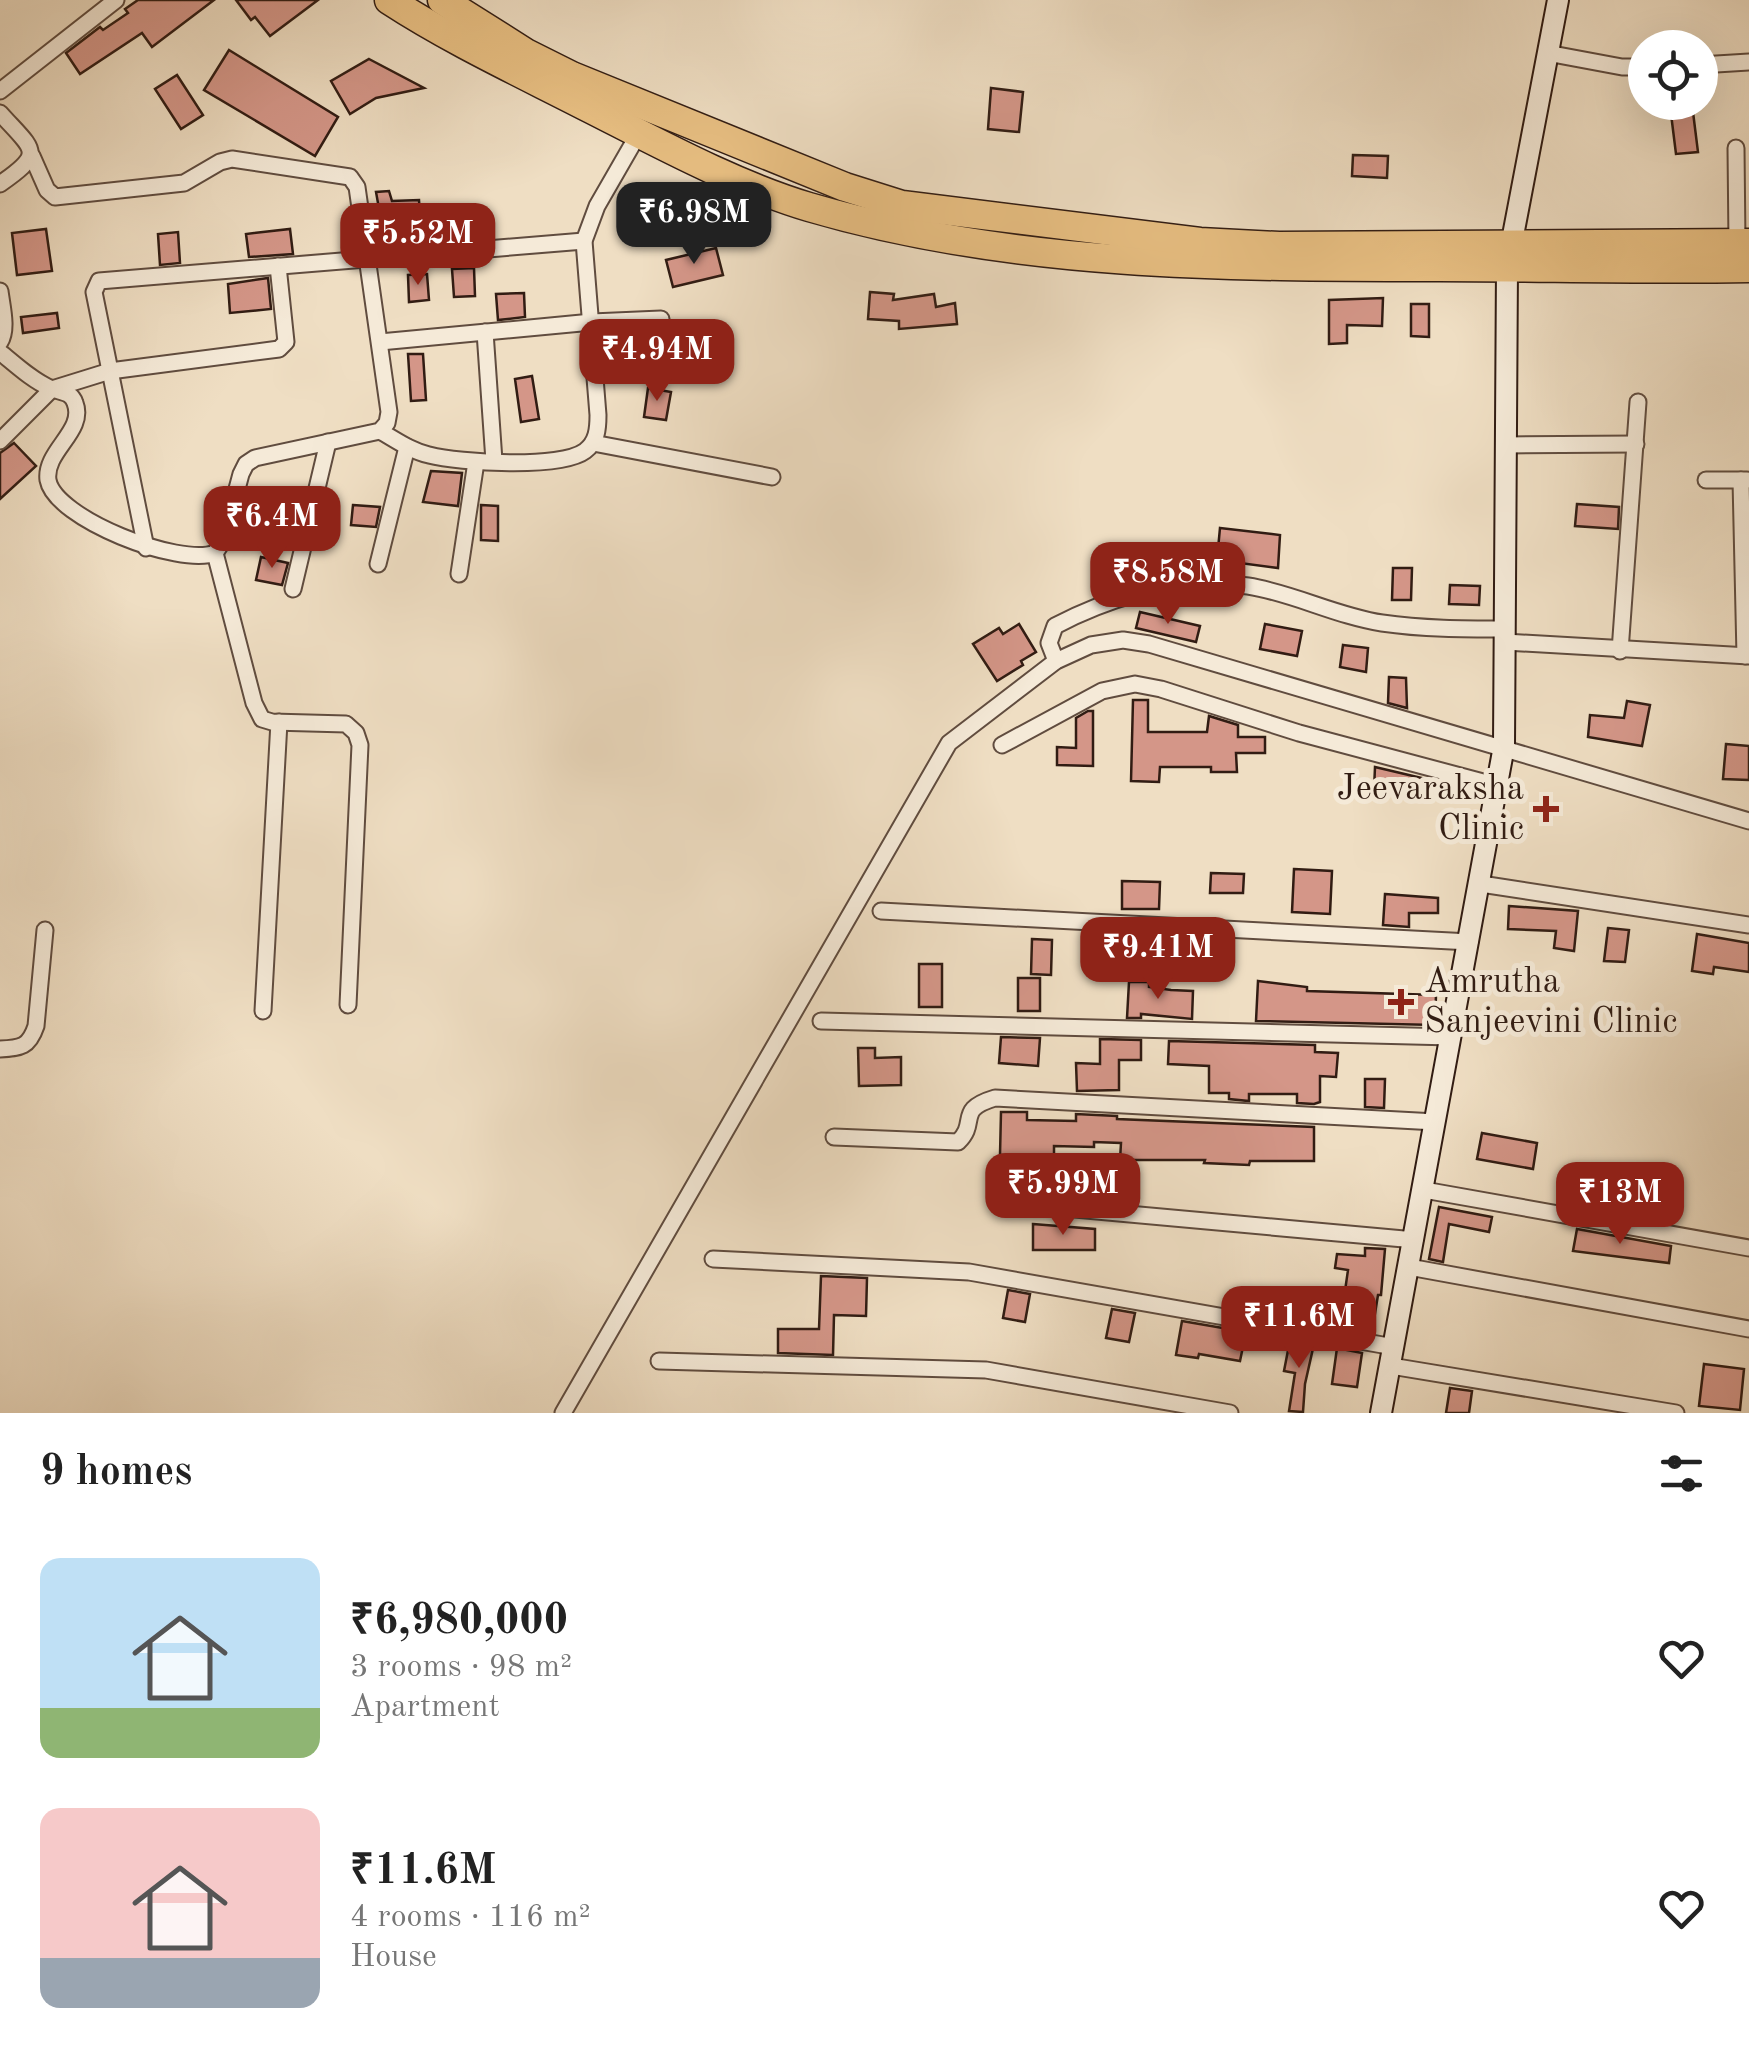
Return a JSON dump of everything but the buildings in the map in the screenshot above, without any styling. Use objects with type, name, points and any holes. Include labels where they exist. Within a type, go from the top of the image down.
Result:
[{"type":"highway","points":[[389,0],[440,31],[639,133],[750,184],[809,207],[899,216]]},
{"type":"highway","points":[[442,0],[526,53],[572,76],[846,188],[930,236],[1056,254],[1214,265],[1745,252]]},
{"type":"main road","points":[[1381,1413],[1501,764],[1508,256],[1558,0]]},
{"type":"street","points":[[0,91],[116,0]]},
{"type":"street","points":[[1546,53],[1628,67]]},
{"type":"street","points":[[1718,64],[1749,62]]},
{"type":"street","points":[[0,114],[30,146],[47,190],[55,197],[184,183],[220,162],[232,160],[342,174],[357,187],[389,412],[387,423],[380,431],[255,458],[246,464],[215,552],[254,703],[262,719],[346,724],[356,733],[360,745],[348,1004]]},
{"type":"street","points":[[380,431],[430,455],[476,462],[566,460],[584,452],[592,443],[598,431],[598,415],[584,240],[596,206],[639,133]]},
{"type":"street","points":[[1736,148],[1745,252]]},
{"type":"street","points":[[0,184],[28,164],[32,156]]},
{"type":"street","points":[[146,548],[94,292],[100,282],[584,240]]},
{"type":"street","points":[[0,441],[52,389],[110,372],[279,349],[286,342],[278,266]]},
{"type":"street","points":[[0,291],[4,338],[0,342]]},
{"type":"street","points":[[380,342],[592,322],[661,320]]},
{"type":"street","points":[[485,332],[494,462]]},
{"type":"street","points":[[0,352],[52,389],[69,393],[77,408],[77,420],[49,465],[49,484],[55,498],[146,548],[192,556],[215,552]]},
{"type":"street","points":[[1620,651],[1638,402]]},
{"type":"street","points":[[293,590],[328,442]]},
{"type":"street","points":[[592,443],[772,477]]},
{"type":"street","points":[[1507,445],[1636,444]]},
{"type":"street","points":[[378,564],[407,447]]},
{"type":"street","points":[[459,574],[476,462]]},
{"type":"street","points":[[1056,661],[1049,643],[1055,626],[1135,593],[1196,582],[1250,586],[1380,622],[1620,651],[1747,656],[1745,480],[1706,480]]},
{"type":"street","points":[[563,1413],[949,743],[1056,661],[1091,645],[1123,640],[1149,644],[1501,764]]},
{"type":"street","points":[[1002,745],[1102,691],[1134,684],[1299,733],[1501,764],[1749,820]]},
{"type":"street","points":[[263,1011],[280,722]]},
{"type":"street","points":[[1481,884],[1749,924]]},
{"type":"street","points":[[881,911],[1470,942]]},
{"type":"street","points":[[0,1049],[19,1048],[32,1038],[45,930]]},
{"type":"street","points":[[821,1020],[1452,1037]]},
{"type":"street","points":[[834,1136],[958,1142],[964,1137],[970,1110],[995,1098],[1436,1122]]},
{"type":"street","points":[[1424,1190],[1749,1248]]},
{"type":"street","points":[[1007,1203],[1414,1240]]},
{"type":"street","points":[[712,1259],[970,1272],[1676,1413]]},
{"type":"street","points":[[1409,1267],[1749,1328]]},
{"type":"street","points":[[658,1362],[986,1370],[1230,1413]]},
{"type":"place","name":"Jeevaraksha Clinic","points":[[1546,809]]},
{"type":"place","name":"Amrutha Sanjeevini Clinic","points":[[1401,1002]]}]
